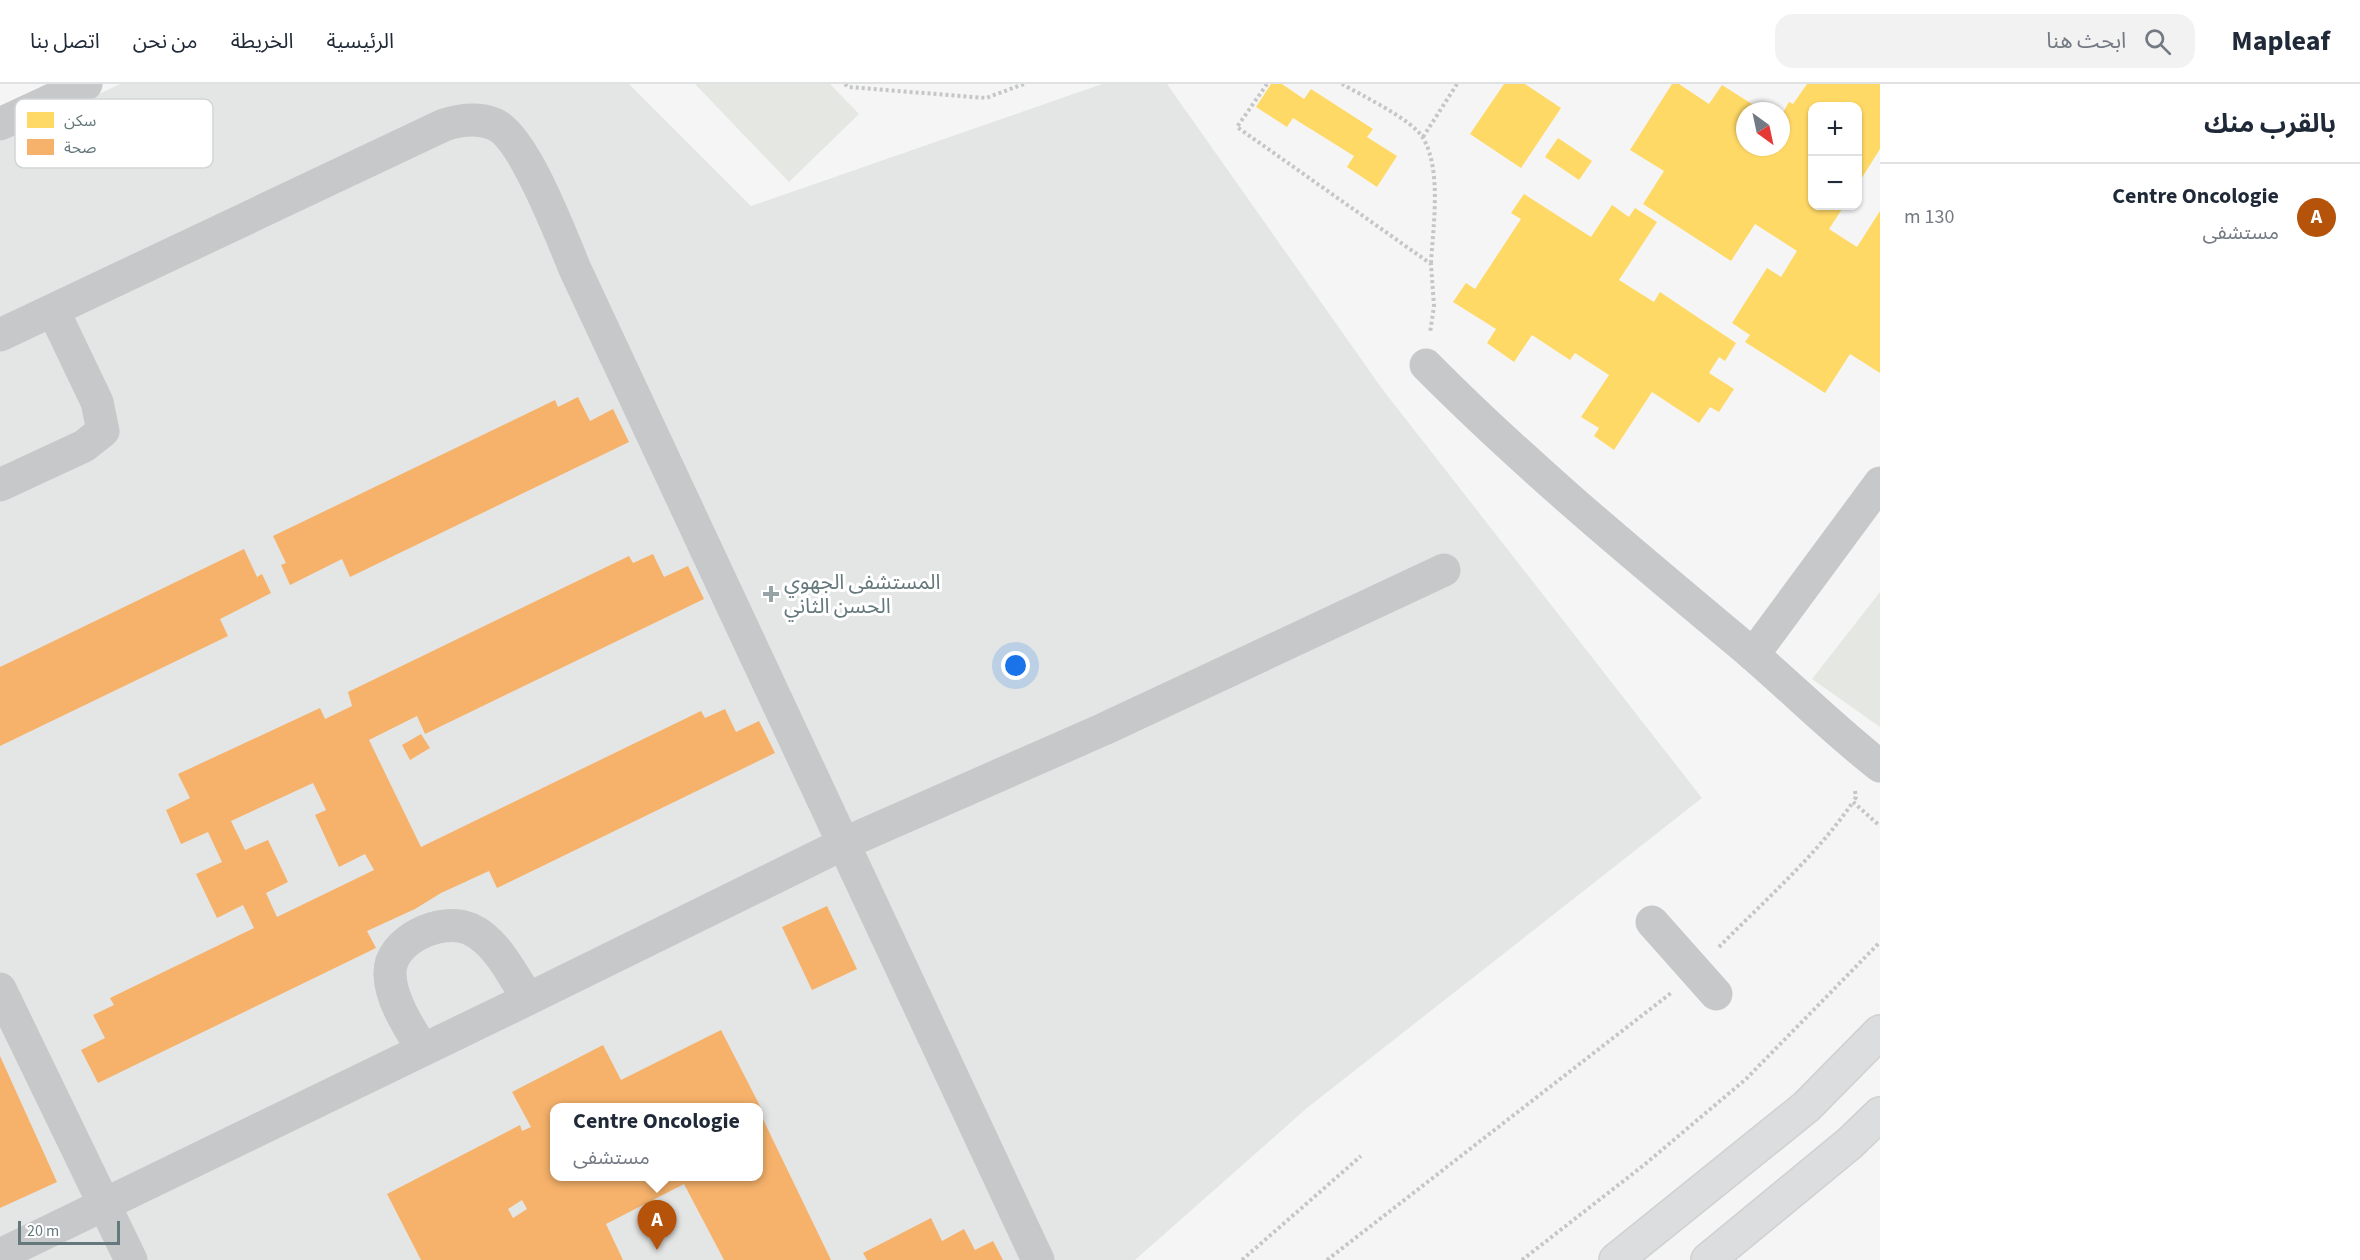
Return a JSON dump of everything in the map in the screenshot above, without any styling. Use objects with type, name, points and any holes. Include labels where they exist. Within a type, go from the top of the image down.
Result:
[{"type":"highway","points":[[1616,1260],[1806,1107],[1880,1032]]},
{"type":"highway","points":[[1708,1260],[1850,1143],[1880,1114]]},
{"type":"street","points":[[54,99],[86,84]]},
{"type":"street","points":[[0,124],[15,117]]},
{"type":"street","points":[[0,335],[444,125],[461,120],[477,120],[495,124],[508,136],[537,182],[575,269],[1038,1260]]},
{"type":"street","points":[[0,485],[84,446],[103,431],[97,402],[52,310]]},
{"type":"street","points":[[1426,365],[1484,424],[1880,766]]},
{"type":"street","points":[[1753,655],[1880,483]]},
{"type":"street","points":[[0,1255],[845,843],[1104,729],[1444,570]]},
{"type":"street","points":[[1652,922],[1706,983]]},
{"type":"street","points":[[423,1050],[406,1022],[390,975],[392,961],[419,933],[437,926],[454,924],[471,929],[489,942],[528,999]]},
{"type":"street","points":[[0,989],[131,1260]]},
{"type":"path","points":[[845,84],[848,87],[986,98],[1024,84]]},
{"type":"path","points":[[1267,84],[1237,127],[1431,264]]},
{"type":"path","points":[[1342,84],[1404,121],[1423,137],[1431,159],[1434,192],[1431,264],[1434,306],[1426,365]]},
{"type":"path","points":[[1423,137],[1457,84]]},
{"type":"path","points":[[1327,1260],[1706,983],[1838,824],[1853,802]]},
{"type":"path","points":[[1522,1260],[1644,1165],[1746,1079],[1880,942]]},
{"type":"path","points":[[1242,1260],[1361,1156]]},
{"type":"shaded area","name":"المستشفى الجهوي الحسن الثاني","points":[[120,84],[629,84],[751,206],[1102,84],[1167,84],[1383,390],[1702,798],[1307,1108],[1135,1260],[0,1260],[0,141],[15,134],[15,168],[213,168],[213,99],[88,99]]},
{"type":"shaded area","points":[[695,84],[830,84],[859,114],[789,182]]},
{"type":"shaded area","points":[[1880,592],[1880,727],[1812,679]]},
{"type":"building: سكن","points":[[1271,84],[1282,84],[1304,99],[1311,89],[1373,129],[1367,137],[1397,156],[1377,187],[1347,167],[1354,156],[1293,118],[1287,127],[1256,107]]},
{"type":"building: سكن","points":[[1504,84],[1525,84],[1561,108],[1521,168],[1470,134]]},
{"type":"building: سكن","points":[[1672,84],[1679,84],[1709,104],[1722,85],[1749,102],[1736,102],[1736,156],[1790,156],[1790,102],[1793,104],[1807,84],[1880,84],[1880,149],[1862,178],[1862,102],[1808,102],[1808,210],[1841,210],[1829,229],[1857,247],[1880,211],[1880,373],[1850,354],[1825,393],[1745,342],[1750,335],[1732,323],[1767,268],[1781,277],[1797,251],[1755,224],[1731,261],[1643,204],[1664,171],[1630,150]]},
{"type":"building: سكن","points":[[1558,138],[1592,161],[1579,180],[1545,157]]},
{"type":"building: سكن","points":[[1524,194],[1591,237],[1612,205],[1629,217],[1635,208],[1657,222],[1619,280],[1654,302],[1660,292],[1736,343],[1725,361],[1719,357],[1709,373],[1734,389],[1719,412],[1710,407],[1699,423],[1652,392],[1614,450],[1594,436],[1599,428],[1581,417],[1609,375],[1575,353],[1570,360],[1532,335],[1514,362],[1487,343],[1496,329],[1453,302],[1466,283],[1475,289],[1521,219],[1511,213]]},
{"type":"building: صحة","points":[[578,397],[590,421],[613,409],[629,442],[350,577],[342,559],[290,585],[281,565],[286,563],[273,536],[555,400],[558,407]]},
{"type":"building: صحة","points":[[244,549],[257,577],[262,574],[271,593],[220,619],[228,636],[0,746],[0,667]]},
{"type":"building: صحة","points":[[653,554],[664,577],[688,566],[704,599],[425,734],[417,716],[369,740],[421,847],[701,711],[705,718],[725,709],[736,732],[759,721],[775,753],[497,888],[489,871],[441,893],[415,909],[367,931],[376,948],[98,1083],[81,1050],[105,1038],[93,1015],[114,1005],[110,998],[254,928],[243,905],[217,918],[196,874],[222,862],[208,832],[181,844],[166,810],[190,798],[178,774],[320,708],[325,719],[352,706],[348,692],[629,556],[633,563]],"holes":[[[313,783],[326,810],[315,815],[339,867],[365,854],[374,870],[277,917],[266,893],[288,882],[268,840],[245,850],[231,821]]]},
{"type":"building: صحة","points":[[421,734],[430,748],[410,760],[402,745]]},
{"type":"building: صحة","points":[[827,906],[857,969],[812,990],[782,927]]},
{"type":"building: صحة","points":[[721,1030],[758,1103],[550,1103],[550,1181],[763,1181],[763,1119],[831,1260],[724,1260],[684,1184],[606,1224],[623,1260],[421,1260],[387,1194],[520,1125],[522,1131],[531,1127],[512,1092],[603,1045],[621,1080]],"holes":[[[522,1200],[527,1209],[513,1218],[508,1209]]]},
{"type":"building: صحة","points":[[0,1056],[57,1182],[0,1208]]},
{"type":"building: صحة","points":[[931,1218],[942,1241],[964,1229],[975,1250],[993,1241],[1003,1260],[867,1260],[863,1253]]},
{"type":"place","name":"المستشفى الجهوي الحسن الثاني","points":[[771,594]]},
{"type":"place","name":"Centre Oncologie","points":[[657,1250]]}]
